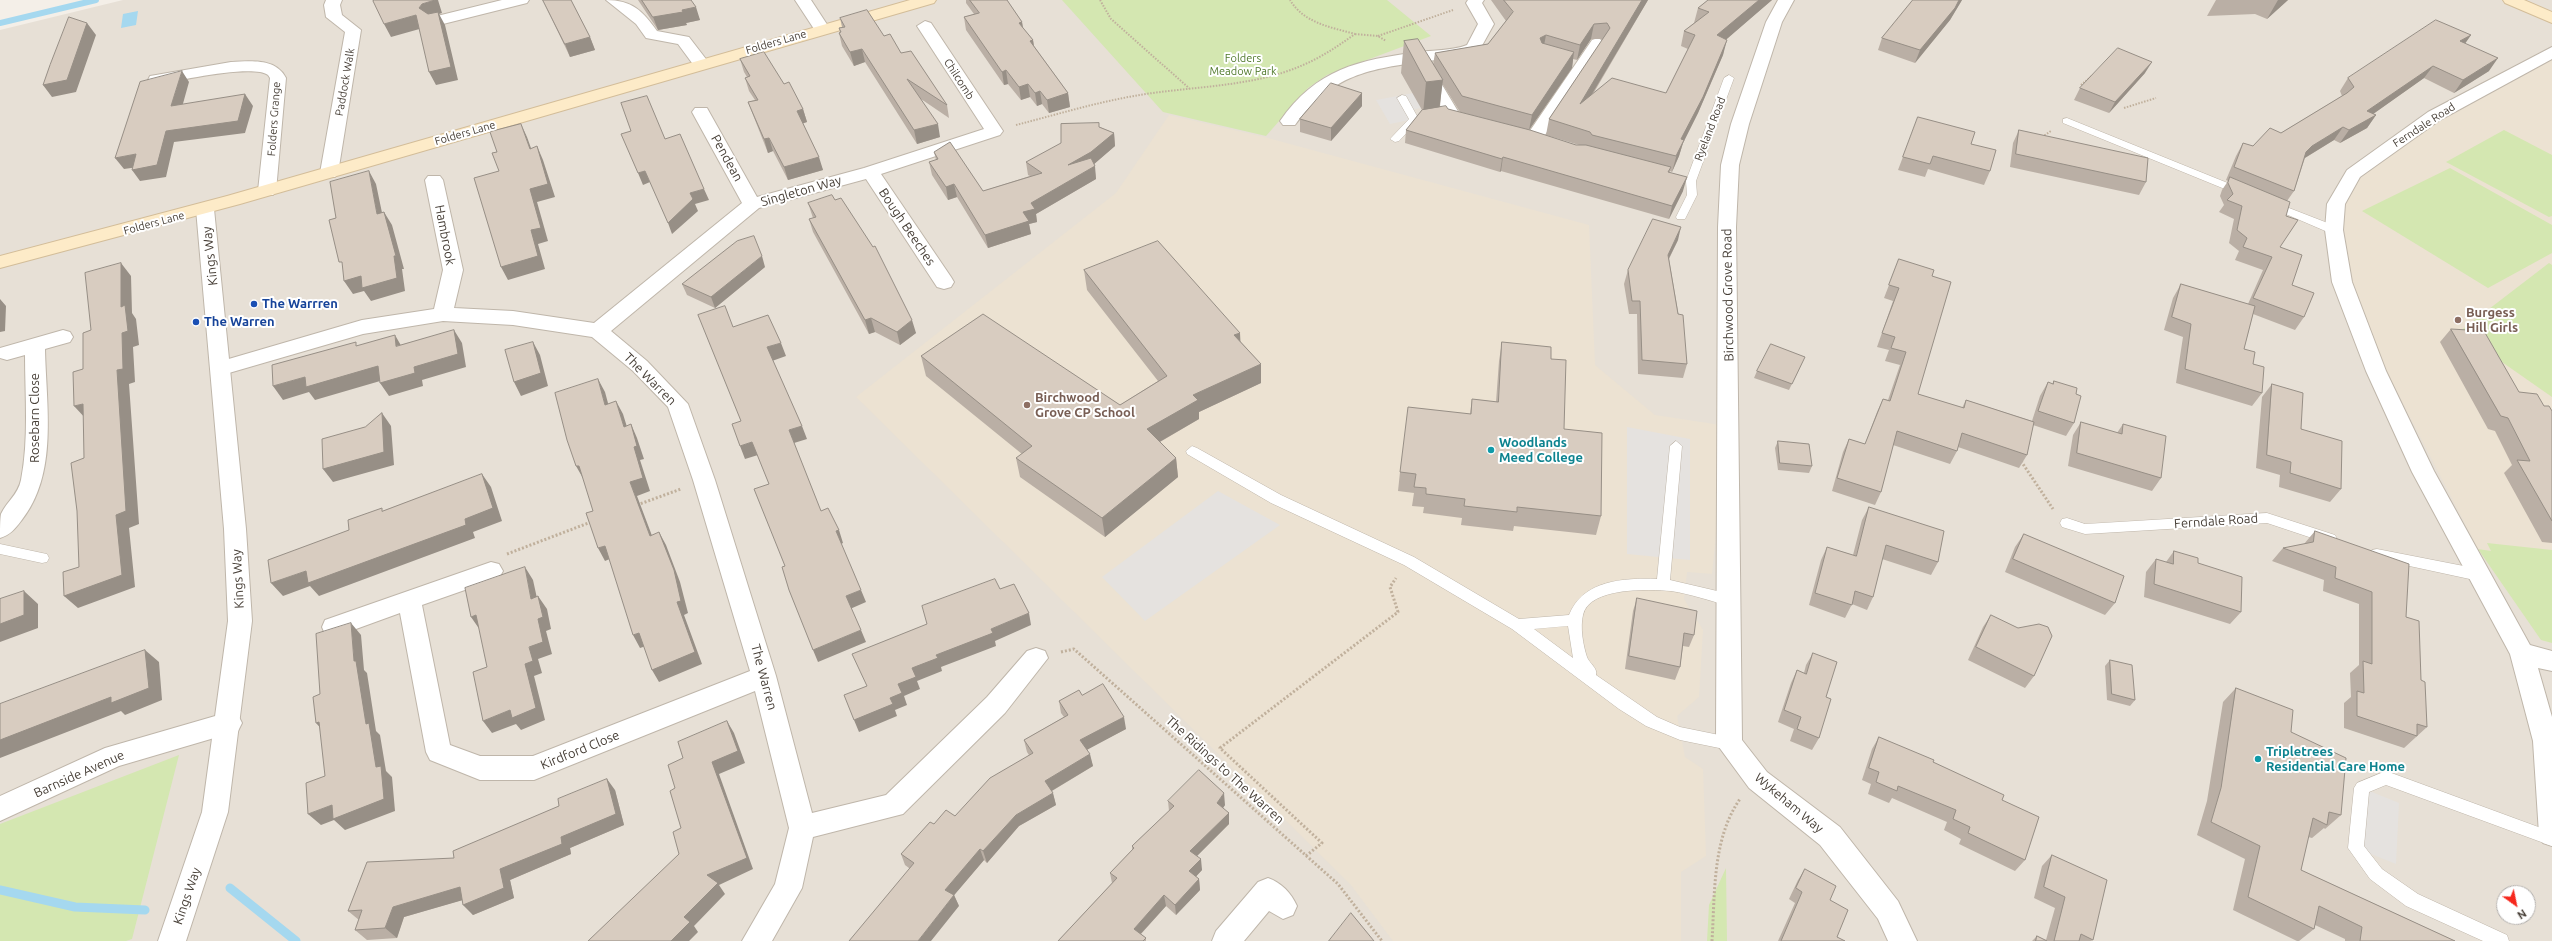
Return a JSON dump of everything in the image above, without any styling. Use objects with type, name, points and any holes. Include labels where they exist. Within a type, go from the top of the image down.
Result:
[{"type":"main road","name":"Folders Lane","points":[[0,262],[205,209],[701,63],[928,0]]},
{"type":"main road","points":[[2511,0],[2552,18]]},
{"type":"street","name":"Paddock Walk","points":[[329,173],[353,36],[353,30],[334,17],[332,5],[334,0]]},
{"type":"street","points":[[435,22],[522,0]]},
{"type":"street","points":[[614,0],[642,21],[652,35],[683,40],[701,63]]},
{"type":"street","points":[[803,0],[822,29]]},
{"type":"street","name":"Birchwood Grove Road","points":[[1730,600],[1727,227],[1730,165],[1740,124],[1772,30],[1786,0]]},
{"type":"street","points":[[1289,121],[1305,100],[1323,85],[1347,74],[1371,66],[1466,51],[1473,48],[1486,24],[1475,1]]},
{"type":"street","name":"Chilcomb","points":[[925,26],[994,131]]},
{"type":"street","points":[[1534,138],[1576,64],[1598,43]]},
{"type":"street","name":"Ferndale Road","points":[[2552,52],[2434,116],[2353,174],[2336,204],[2334,230],[2342,282],[2376,371],[2423,472],[2522,653],[2546,741],[2552,834]]},
{"type":"street","points":[[1418,59],[1453,118],[1490,127]]},
{"type":"street","name":"Folders Grange","points":[[156,80],[235,68],[259,67],[270,69],[275,73],[278,78],[268,191]]},
{"type":"street","name":"Pendean","points":[[702,112],[752,204]]},
{"type":"street","name":"Singleton Way","points":[[598,330],[752,204],[870,172],[994,131]]},
{"type":"street","name":"Bough Beeches","points":[[870,172],[944,282]]},
{"type":"street","name":"Hambrook","points":[[434,180],[453,270],[443,314]]},
{"type":"street","name":"Kings Way","points":[[172,941],[215,812],[228,723],[240,621],[236,528],[222,368],[205,209]]},
{"type":"street","points":[[222,368],[362,327],[443,314],[513,318],[598,330]]},
{"type":"street","name":"The Warren","points":[[598,330],[640,366],[677,404],[704,480],[764,676],[802,828],[788,888],[756,941]]},
{"type":"street","points":[[6,353],[63,337]]},
{"type":"street","name":"Rosebarn Close","points":[[0,528],[9,521],[27,494],[35,470],[35,345]]},
{"type":"street","points":[[334,627],[491,571]]},
{"type":"street","name":"Kirdford Close","points":[[409,600],[439,752],[480,768],[534,768],[764,676]]},
{"type":"street","points":[[1729,743],[1730,600]]},
{"type":"street","points":[[2522,653],[2552,661]]},
{"type":"street","points":[[802,828],[894,805],[996,705],[1036,658]]},
{"type":"street","name":"Barnside Avenue","points":[[0,809],[114,756],[228,723]]},
{"type":"street","name":"Wykeham Way","points":[[1729,743],[1758,780],[1830,836],[1888,910],[1903,941]]},
{"type":"street","points":[[1226,941],[1268,892],[1283,906]]},
{"type":"lane","name":"Ryeland Road","points":[[1681,217],[1692,195],[1691,181],[1729,78]]},
{"type":"lane","points":[[1402,98],[1414,119]]},
{"type":"lane","points":[[1395,139],[1414,119],[1451,114]]},
{"type":"lane","points":[[2067,121],[2334,230]]},
{"type":"lane","points":[[1677,178],[1691,181]]},
{"type":"lane","points":[[1663,585],[1676,446]]},
{"type":"lane","points":[[1192,451],[1276,499],[1409,561],[1517,625],[1659,727],[1695,739],[1729,743]]},
{"type":"lane","name":"Ferndale Road","points":[[2067,523],[2085,530],[2267,518],[2343,543]]},
{"type":"lane","points":[[0,550],[42,558]]},
{"type":"lane","points":[[2365,550],[2388,557],[2479,575]]},
{"type":"lane","points":[[1618,699],[1586,670],[1579,659],[1574,620],[1582,601],[1606,587],[1663,585],[1730,600]]},
{"type":"lane","points":[[1517,625],[1574,620]]},
{"type":"lane","points":[[2501,941],[2412,900],[2376,874],[2356,848],[2362,788],[2386,778],[2552,839]]},
{"type":"path","points":[[1100,0],[1111,20],[1190,89]]},
{"type":"path","points":[[994,131],[1134,96],[1190,89],[1263,77],[1302,66],[1330,52],[1355,34],[1314,22],[1292,6],[1290,0]]},
{"type":"path","points":[[1378,36],[1475,1]]},
{"type":"path","points":[[2081,85],[2094,74]]},
{"type":"path","points":[[2124,108],[2156,98]]},
{"type":"path","points":[[2036,140],[2067,121]]},
{"type":"path","points":[[2021,461],[2048,504],[2067,523]]},
{"type":"path","points":[[632,507],[704,480]]},
{"type":"path","points":[[491,571],[509,552],[596,520]]},
{"type":"path","points":[[1306,856],[1322,843],[1220,748],[1398,612],[1390,587],[1409,561]]},
{"type":"path","name":"The Ridings to The Warren","points":[[1036,658],[1074,649],[1338,884],[1382,941]]},
{"type":"path","points":[[1712,941],[1722,832],[1730,809],[1758,780]]},
{"type":"shaded area","points":[[123,0],[2552,0],[2552,941],[0,941],[0,30]]},
{"type":"shaded area","name":"Burgess Hill Girls","points":[[2552,59],[2552,643],[2541,640],[2478,549],[2377,353],[2351,286],[2338,213],[2359,177],[2411,138],[2468,102]]},
{"type":"shaded area","points":[[1424,91],[1433,106],[1409,110],[1414,119],[1390,124],[1376,100]]},
{"type":"shaded area","points":[[1169,115],[1264,137],[1589,225],[1595,365],[1655,415],[1727,426],[1712,574],[1687,572],[1684,599],[1703,630],[1699,697],[1677,716],[1685,757],[1703,769],[1706,856],[1681,872],[1681,941],[1393,941],[1351,885],[856,397],[1116,193]]},
{"type":"shaded area","points":[[1627,427],[1690,439],[1690,560],[1627,554]]},
{"type":"shaded area","points":[[1218,491],[1280,525],[1145,621],[1102,577]]},
{"type":"shaded area","points":[[2362,788],[2399,803],[2396,864],[2356,848]]},
{"type":"green space","name":"Folders Meadow Park","points":[[1062,0],[1387,0],[1431,36],[1327,75],[1308,88],[1266,136],[1163,112]]},
{"type":"green space","points":[[2504,130],[2552,155],[2552,216],[2549,217],[2446,162]]},
{"type":"green space","points":[[2450,168],[2552,225],[2552,253],[2488,288],[2362,211]]},
{"type":"green space","points":[[2549,263],[2552,265],[2552,397],[2459,332]]},
{"type":"green space","points":[[2487,543],[2552,550],[2552,643],[2541,640],[2478,549],[2491,551]]},
{"type":"green space","points":[[179,755],[132,939],[126,941],[0,941],[0,824]]},
{"type":"green space","points":[[1726,868],[1727,941],[1707,941],[1709,905]]},
{"type":"water","points":[[138,11],[136,25],[121,28],[123,14]]},
{"type":"building","points":[[435,0],[422,4],[419,8],[428,14],[438,12],[451,67],[429,72],[416,15],[384,24],[373,1]]},
{"type":"building","points":[[543,0],[571,0],[590,37],[565,44]]},
{"type":"building","points":[[642,0],[691,0],[696,7],[682,10],[683,12],[653,17]]},
{"type":"building","points":[[970,0],[1007,0],[1022,22],[1019,23],[1033,40],[1030,41],[1068,93],[1047,100],[1040,91],[1035,93],[1028,84],[1019,87],[1006,70],[1002,72],[964,17],[979,13]]},
{"type":"building","points":[[1504,0],[1642,0],[1580,104],[1612,78],[1666,93],[1695,35],[1684,31],[1709,12],[1698,8],[1708,0],[1759,0],[1717,35],[1727,40],[1703,97],[1681,139],[1684,140],[1676,156],[1592,135],[1590,132],[1549,119],[1610,28],[1607,23],[1594,24],[1580,45],[1546,35],[1540,38],[1542,43],[1574,52],[1532,115],[1462,96],[1435,53],[1488,44],[1513,12]]},
{"type":"building","points":[[1913,0],[1959,0],[1955,8],[1920,50],[1882,38]]},
{"type":"building","points":[[867,10],[884,36],[890,34],[901,53],[911,51],[947,105],[907,79],[938,124],[914,130],[862,49],[850,52],[839,33],[841,32],[839,28],[845,27],[840,18]]},
{"type":"building","points":[[69,17],[87,23],[67,80],[43,85],[50,65]]},
{"type":"building","points":[[2436,20],[2471,35],[2460,41],[2498,58],[2463,80],[2433,66],[2367,111],[2376,115],[2349,130],[2343,127],[2312,146],[2306,152],[2294,191],[2234,167],[2243,143],[2253,146],[2270,128],[2281,133],[2347,93],[2354,87],[2348,78]]},
{"type":"building","points":[[1418,39],[1443,80],[1426,82],[1404,41]]},
{"type":"building","points":[[2118,48],[2152,62],[2115,102],[2080,88]]},
{"type":"building","points":[[764,52],[784,84],[789,82],[803,109],[797,111],[819,157],[784,167],[769,138],[764,139],[748,102],[758,100],[745,78],[750,76],[740,59]]},
{"type":"building","points":[[182,71],[171,106],[245,94],[238,121],[166,131],[157,165],[132,170],[136,154],[115,158],[140,82]]},
{"type":"building","points":[[1331,83],[1362,93],[1331,128],[1300,119]]},
{"type":"building","points":[[647,96],[665,139],[680,134],[704,189],[690,193],[693,199],[668,223],[645,171],[638,173],[621,134],[631,131],[621,103]]},
{"type":"building","points":[[1446,106],[1448,109],[1530,130],[1576,145],[1586,145],[1671,167],[1668,172],[1687,177],[1672,206],[1503,157],[1502,159],[1406,130],[1422,110]]},
{"type":"building","points":[[1918,117],[1975,132],[1971,144],[1996,150],[1990,171],[1933,156],[1930,164],[1903,157]]},
{"type":"building","points":[[1099,123],[1099,127],[1114,133],[1091,152],[1068,165],[1091,158],[1095,166],[1031,203],[1035,209],[1023,212],[1029,221],[985,235],[954,184],[946,187],[929,162],[938,159],[934,152],[950,142],[983,191],[1042,173],[1026,162],[1061,143],[1061,124]]},
{"type":"building","points":[[521,124],[530,149],[537,146],[548,184],[530,189],[541,228],[531,230],[538,256],[501,267],[474,178],[499,171],[492,153],[497,152],[490,132]]},
{"type":"building","points":[[2019,130],[2148,158],[2146,182],[2016,154]]},
{"type":"building","points":[[369,171],[377,214],[384,212],[396,256],[394,256],[397,278],[362,288],[361,276],[344,281],[342,262],[339,262],[329,220],[336,218],[330,182]]},
{"type":"building","points":[[2230,177],[2290,202],[2286,216],[2298,220],[2280,247],[2302,255],[2292,285],[2314,293],[2304,317],[2253,298],[2272,257],[2243,247],[2247,238],[2237,230],[2242,206],[2227,200],[2233,194],[2228,183]]},
{"type":"building","points":[[832,195],[835,200],[841,198],[873,247],[875,246],[912,320],[897,332],[871,318],[865,320],[809,219],[816,217],[808,203]]},
{"type":"building","points":[[1653,219],[1681,227],[1668,255],[1678,314],[1683,315],[1687,364],[1642,360],[1640,301],[1632,301],[1628,270]]},
{"type":"building","points":[[754,236],[762,256],[711,297],[682,284],[737,241]]},
{"type":"building","name":"Birchwood Grove CP School","points":[[1158,241],[1240,333],[1234,335],[1261,364],[1193,395],[1198,400],[1147,429],[1176,458],[1102,518],[1016,458],[1032,446],[921,356],[983,314],[1120,405],[1167,376],[1084,270]]},
{"type":"building","points":[[1899,259],[1934,270],[1932,276],[1951,282],[1918,394],[1964,408],[1966,400],[2034,422],[2027,455],[1962,433],[1957,451],[1897,431],[1881,492],[1837,478],[1849,439],[1865,444],[1883,399],[1890,401],[1906,352],[1891,348],[1895,337],[1882,333],[1899,288],[1889,285]]},
{"type":"building","points":[[121,263],[121,307],[125,305],[128,331],[122,333],[123,369],[117,370],[126,511],[116,515],[122,575],[64,596],[63,572],[79,567],[77,511],[71,463],[84,458],[83,404],[74,406],[73,372],[83,369],[83,333],[91,330],[85,273]]},
{"type":"building","points":[[2181,284],[2255,306],[2244,349],[2255,352],[2253,364],[2264,367],[2262,393],[2185,369],[2191,324],[2172,317]]},
{"type":"building","points":[[725,306],[733,327],[768,315],[781,343],[767,347],[802,426],[789,430],[821,511],[828,508],[839,530],[836,531],[861,590],[846,596],[861,630],[813,650],[789,590],[782,567],[785,566],[754,489],[769,484],[752,442],[740,446],[732,424],[741,421],[698,315]]},
{"type":"building","points":[[2451,329],[2484,331],[2519,392],[2537,394],[2544,406],[2549,406],[2552,411],[2552,521],[2517,460],[2530,461],[2508,418],[2501,416]]},
{"type":"building","points":[[454,330],[458,354],[414,367],[415,373],[380,383],[378,366],[306,387],[305,377],[273,386],[272,365],[356,342],[356,346],[395,335],[396,346]]},
{"type":"building","points":[[533,342],[541,373],[514,382],[505,350]]},
{"type":"building","name":"Woodlands Meed College","points":[[1502,342],[1551,347],[1551,359],[1566,360],[1564,429],[1602,433],[1601,516],[1517,507],[1517,512],[1464,506],[1465,499],[1426,494],[1426,488],[1414,487],[1416,474],[1400,472],[1408,407],[1471,414],[1472,399],[1498,402]]},
{"type":"building","points":[[1771,344],[1805,357],[1792,384],[1757,371]]},
{"type":"building","points":[[598,379],[605,405],[616,401],[624,427],[631,424],[637,446],[634,447],[643,478],[630,482],[650,536],[659,532],[674,570],[681,601],[677,602],[695,652],[652,670],[639,633],[633,635],[605,546],[598,548],[586,513],[593,511],[579,466],[576,466],[567,440],[555,393]]},
{"type":"building","points":[[2054,381],[2077,388],[2076,394],[2081,396],[2074,423],[2038,411],[2048,382],[2053,384]]},
{"type":"building","points":[[2272,384],[2303,393],[2301,429],[2342,441],[2341,489],[2290,473],[2291,462],[2267,455]]},
{"type":"building","points":[[382,413],[384,452],[323,469],[322,439],[365,427]]},
{"type":"building","points":[[2081,422],[2122,434],[2123,424],[2166,436],[2161,478],[2077,453]]},
{"type":"building","points":[[1778,441],[1809,444],[1812,466],[1780,463]]},
{"type":"building","points":[[482,474],[493,508],[465,519],[466,525],[308,583],[306,571],[271,583],[268,560],[349,530],[348,520],[382,508],[382,511]]},
{"type":"building","points":[[1869,507],[1944,531],[1938,562],[1886,545],[1873,597],[1855,591],[1852,605],[1815,593],[1827,547],[1856,556]]},
{"type":"building","points":[[2315,531],[2409,564],[2406,617],[2419,621],[2421,680],[2425,682],[2427,727],[2417,724],[2417,736],[2357,716],[2357,691],[2364,693],[2363,661],[2372,664],[2372,592],[2335,578],[2336,567],[2283,548],[2313,542]]},
{"type":"building","points":[[2024,534],[2124,576],[2115,603],[2013,559]]},
{"type":"building","points":[[2174,551],[2198,558],[2198,563],[2242,577],[2241,612],[2154,584],[2156,559],[2173,564]]},
{"type":"building","points":[[525,567],[531,599],[538,596],[543,617],[538,619],[543,642],[529,647],[533,661],[525,664],[536,708],[512,718],[510,710],[483,721],[473,672],[487,667],[476,615],[471,617],[465,588]]},
{"type":"building","points":[[995,579],[1000,589],[1014,584],[1029,613],[991,629],[993,633],[936,655],[938,658],[912,668],[916,677],[898,684],[902,693],[890,698],[893,704],[854,720],[844,695],[867,686],[852,654],[927,624],[922,606]]},
{"type":"building","points":[[24,591],[24,615],[0,624],[0,599]]},
{"type":"building","points":[[1637,598],[1697,611],[1694,635],[1684,633],[1680,667],[1629,656]]},
{"type":"building","points":[[1991,615],[2018,628],[2039,624],[2048,627],[2052,636],[2034,676],[1976,647]]},
{"type":"building","points":[[351,623],[354,661],[356,661],[366,724],[369,723],[376,767],[381,766],[384,799],[333,819],[332,805],[308,814],[306,783],[325,776],[319,722],[316,723],[313,697],[320,694],[316,634]]},
{"type":"building","points":[[145,650],[149,688],[111,703],[111,697],[0,740],[0,704]]},
{"type":"building","points":[[1813,653],[1837,662],[1826,697],[1831,699],[1819,738],[1797,729],[1801,717],[1784,710],[1797,670],[1806,674]]},
{"type":"building","points":[[2110,660],[2132,665],[2135,700],[2112,694]]},
{"type":"building","points":[[1103,684],[1124,717],[1080,740],[1090,754],[1045,781],[1053,793],[1016,815],[983,851],[980,849],[945,890],[954,895],[918,941],[849,941],[914,863],[901,854],[930,822],[934,824],[946,810],[955,816],[990,778],[1033,753],[1024,740],[1068,715],[1059,701],[1079,690],[1082,695]]},
{"type":"building","points":[[2236,688],[2293,710],[2291,732],[2346,758],[2341,815],[2329,812],[2327,825],[2313,818],[2301,870],[2455,941],[2360,941],[2362,927],[2319,906],[2314,929],[2248,897],[2260,846],[2211,822],[2221,788]]},
{"type":"building","points":[[727,721],[738,751],[712,762],[747,858],[707,875],[718,883],[684,917],[690,922],[671,941],[588,941],[679,854],[673,832],[681,828],[670,791],[675,788],[668,765],[683,758],[678,742]]},
{"type":"building","points":[[1879,737],[1934,760],[1933,762],[2004,795],[2002,800],[2039,817],[2025,860],[1968,833],[1970,827],[1953,819],[1956,810],[1898,786],[1897,791],[1876,782],[1879,772],[1869,768]]},
{"type":"building","points":[[1199,770],[1224,793],[1217,803],[1229,813],[1190,851],[1201,859],[1189,871],[1199,879],[1175,905],[1164,895],[1134,929],[1146,938],[1143,941],[1058,941],[1117,878],[1110,873],[1134,848],[1132,846],[1174,806],[1168,801]]},
{"type":"building","points":[[607,779],[616,814],[561,837],[562,844],[500,869],[504,888],[463,905],[460,887],[393,907],[385,928],[355,930],[362,910],[348,911],[367,862],[454,858],[453,851],[559,806],[558,799]]},
{"type":"building","points":[[2052,855],[2107,880],[2093,940],[2081,934],[2079,941],[2054,941],[2065,897],[2044,887]]},
{"type":"building","points":[[1805,869],[1836,886],[1830,900],[1848,910],[1837,937],[1845,941],[1781,941],[1802,892],[1796,888]]},
{"type":"building","points":[[1351,913],[1374,941],[1329,941]]},
{"type":"building","points":[[2037,936],[2047,941],[2036,941]]},
{"type":"waterway","points":[[0,23],[96,0]]},
{"type":"waterway","points":[[230,888],[296,941]]},
{"type":"waterway","points":[[0,890],[75,907],[145,910]]},
{"type":"place","name":"The Warrren","points":[[254,304]]},
{"type":"place","name":"Burgess Hill Girls","points":[[2458,320]]},
{"type":"place","name":"The Warren","points":[[196,322]]},
{"type":"place","name":"Birchwood Grove CP School","points":[[1027,405]]},
{"type":"place","name":"Woodlands Meed College","points":[[1491,450]]},
{"type":"place","name":"Tripletrees Residential Care Home","points":[[2258,759]]}]
